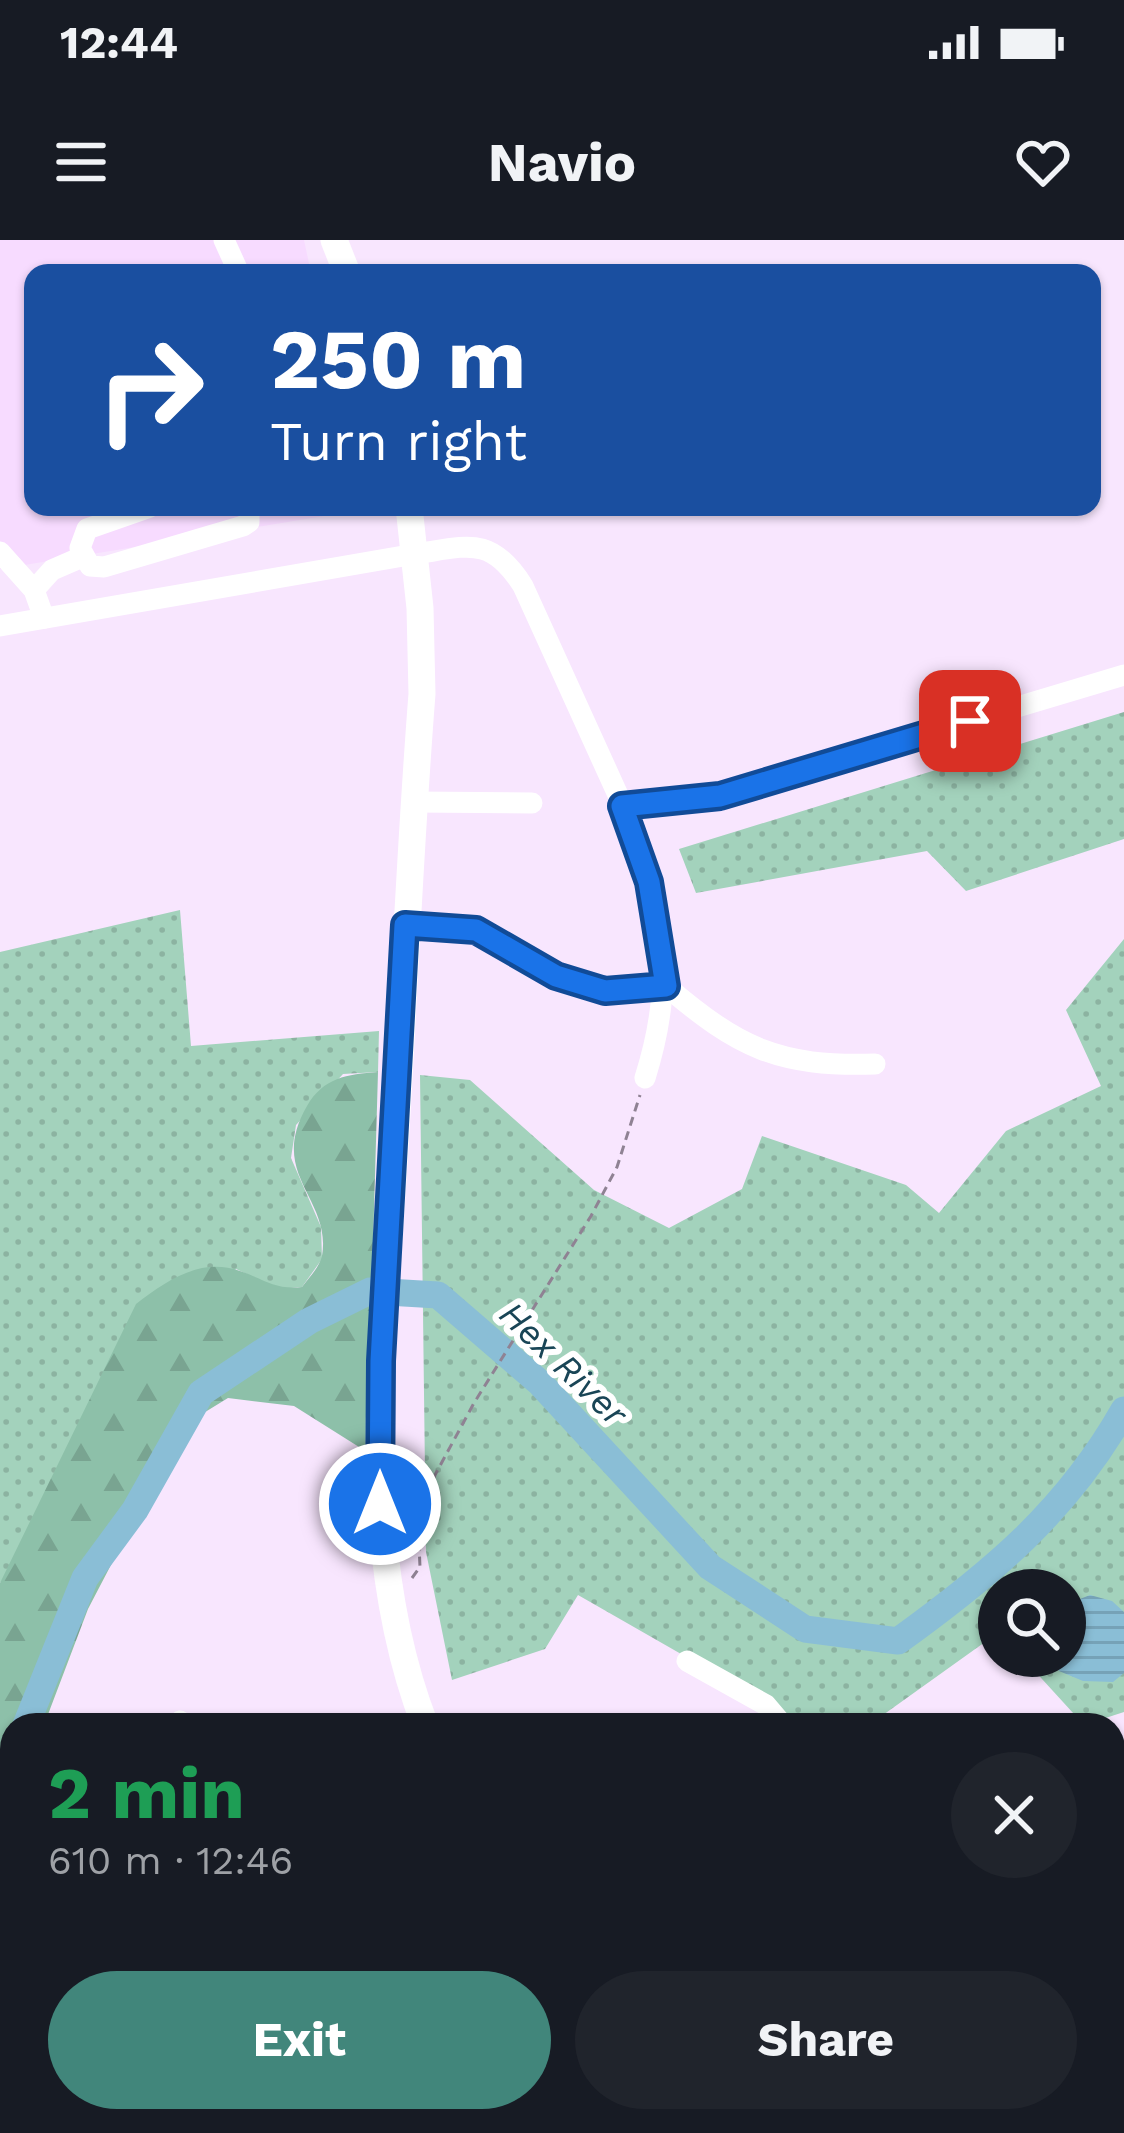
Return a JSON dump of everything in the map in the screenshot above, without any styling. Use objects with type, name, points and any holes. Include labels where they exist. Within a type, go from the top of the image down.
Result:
[{"type":"main road","points":[[410,516],[422,694],[381,1361],[380,1504],[393,1603],[421,1713]]},
{"type":"street","points":[[125,516],[87,530],[81,537],[82,557],[90,566],[104,567],[243,526],[250,522],[250,516]]},
{"type":"street","points":[[0,626],[472,546],[506,559],[622,806],[649,882],[666,986],[645,1078]]},
{"type":"street","points":[[0,552],[34,590],[44,618]]},
{"type":"street","points":[[34,590],[52,570],[82,557]]},
{"type":"street","points":[[622,806],[720,796],[1124,675]]},
{"type":"street","points":[[413,802],[532,803]]},
{"type":"street","points":[[405,925],[476,930],[556,976],[605,991],[666,986],[751,1048],[818,1066],[875,1064]]},
{"type":"street","points":[[687,1660],[772,1713]]},
{"type":"path","points":[[393,1603],[420,1567],[418,1522],[474,1403],[617,1167],[645,1078]]},
{"type":"shaded area","points":[[0,240],[304,240],[309,264],[24,264],[24,516],[324,516],[0,569]]},
{"type":"green space","points":[[1124,712],[1124,839],[966,891],[927,851],[696,893],[679,849]]},
{"type":"green space","points":[[180,910],[191,1046],[379,1031],[378,1072],[343,1074],[296,1125],[291,1158],[321,1227],[322,1259],[302,1287],[279,1289],[236,1269],[0,1583],[0,952]]},
{"type":"green space","points":[[1124,939],[1124,1712],[1073,1713],[1040,1677],[1086,1677],[1086,1569],[978,1569],[978,1647],[886,1713],[784,1713],[578,1595],[545,1649],[452,1680],[426,1552],[420,1075],[470,1080],[594,1190],[669,1228],[742,1189],[762,1136],[906,1185],[939,1213],[1006,1131],[1101,1086],[1066,1010]]},
{"type":"green space","points":[[378,1072],[367,1452],[294,1406],[228,1398],[184,1425],[88,1609],[49,1713],[0,1713],[0,1583],[136,1304],[172,1280],[211,1267],[302,1287],[322,1256],[323,1236],[297,1168],[297,1130],[313,1097],[328,1083]]},
{"type":"water","points":[[1086,1597],[1112,1601],[1124,1612],[1124,1673],[1113,1682],[1073,1677],[1086,1677]]},
{"type":"waterway","name":"Hex River","points":[[31,1713],[85,1578],[135,1510],[201,1393],[309,1321],[370,1291],[438,1295],[540,1383],[710,1567],[805,1629],[898,1641],[965,1591],[1052,1510],[1124,1410]]},
{"type":"route","points":[[380,1504],[381,1361],[405,925],[476,930],[556,976],[605,991],[666,986],[649,882],[622,806],[720,796],[970,721]]}]
